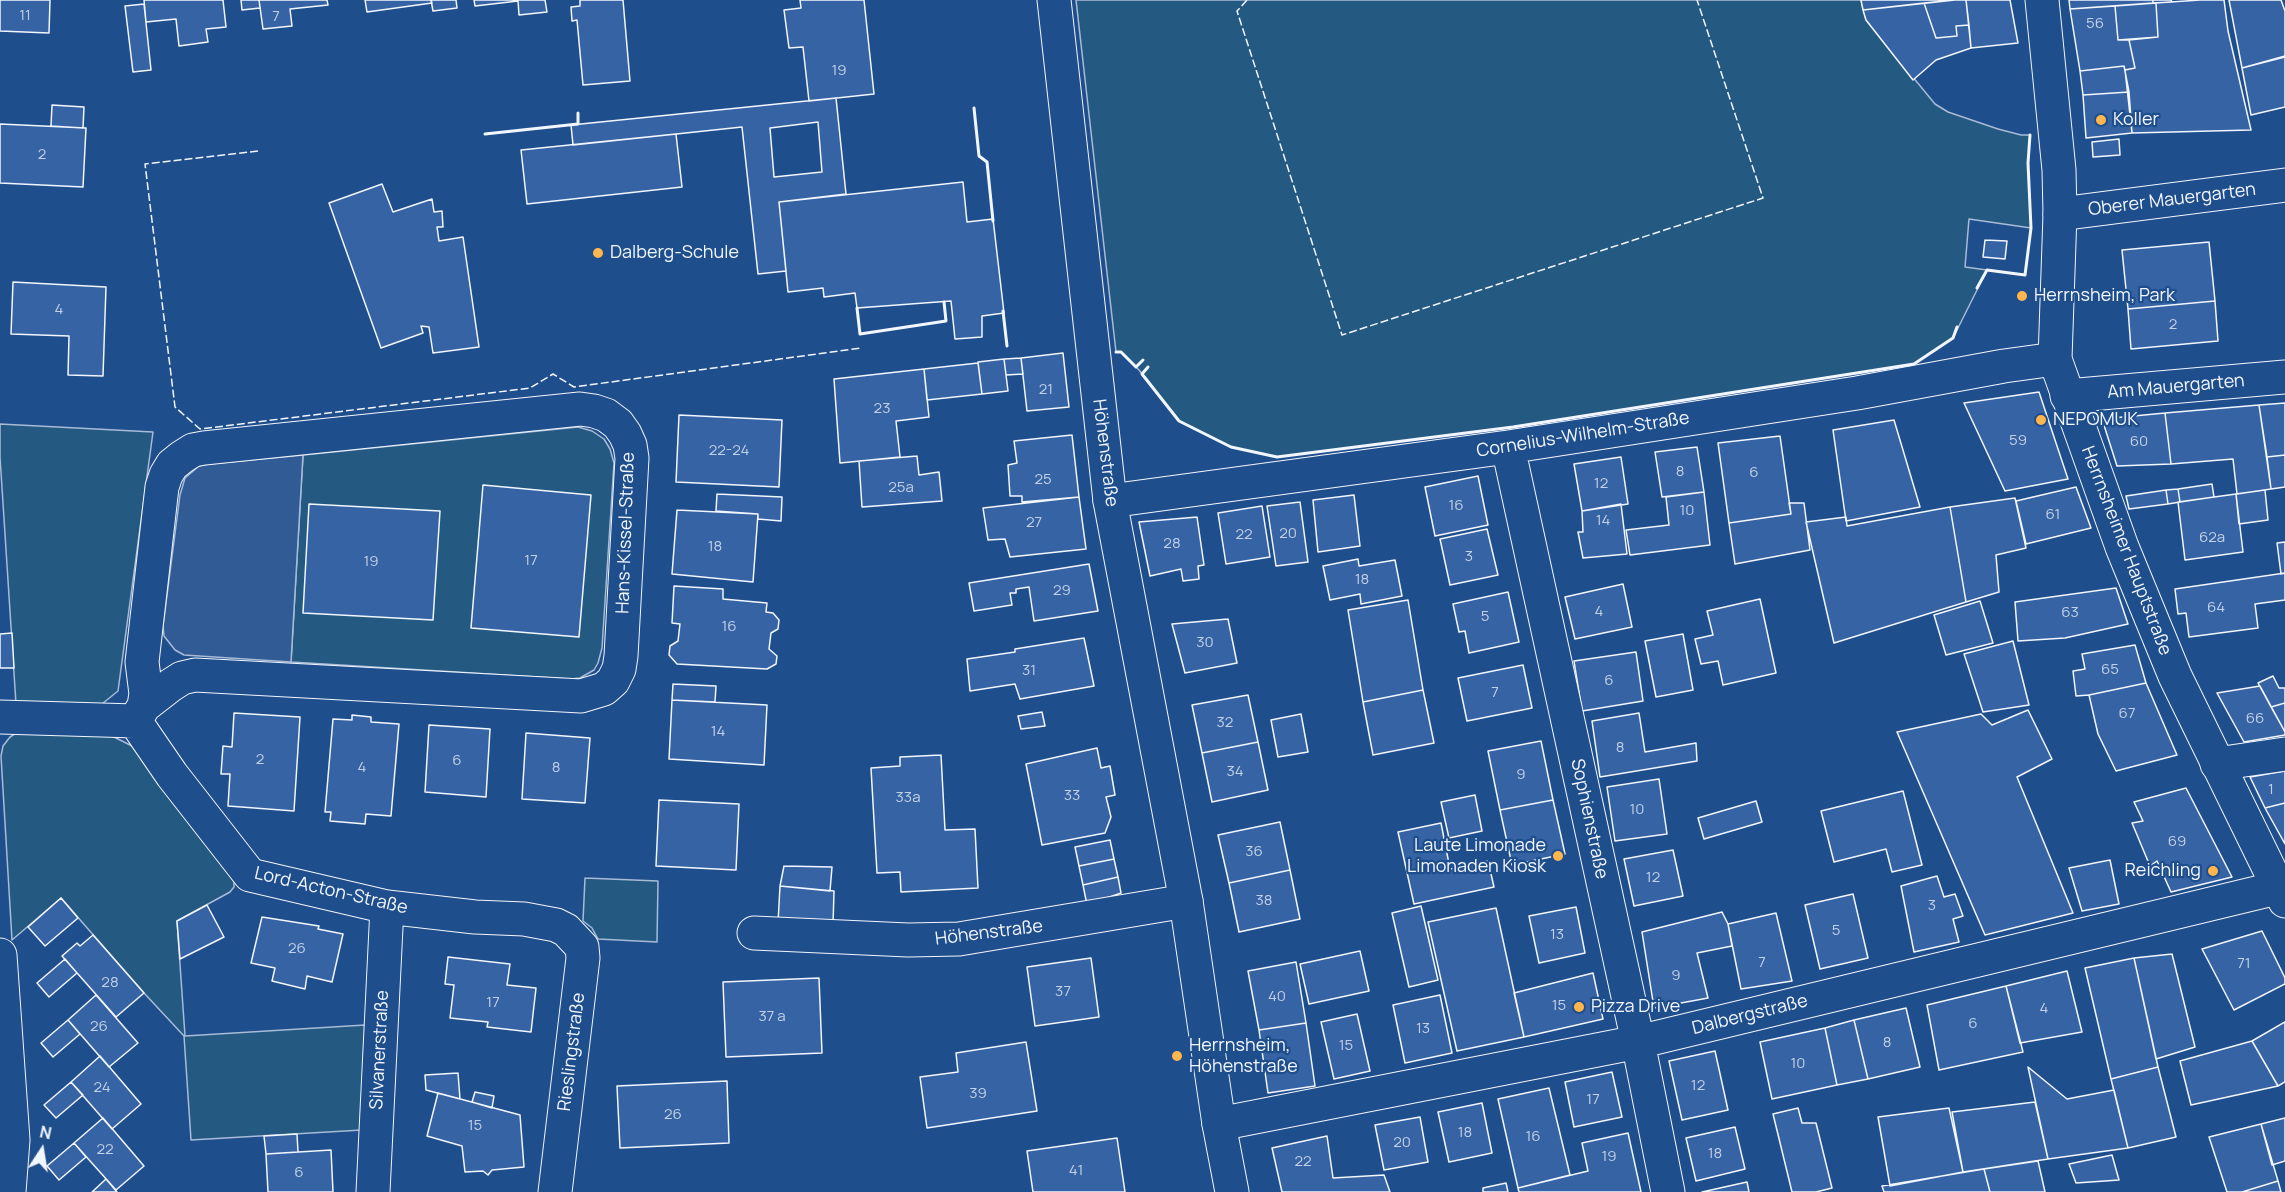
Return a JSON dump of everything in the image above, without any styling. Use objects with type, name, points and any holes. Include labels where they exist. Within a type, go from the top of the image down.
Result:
[{"type":"street","name":"Höhenstraße","points":[[1054,0],[1110,501],[1186,901],[1219,1124],[1232,1192]]},
{"type":"street","name":"Herrnsheimer Hauptstraße","points":[[2042,0],[2055,120],[2060,214],[2055,359],[2126,558],[2175,676],[2281,894]]},
{"type":"street","name":"Oberer Mauergarten","points":[[2060,214],[2285,185]]},
{"type":"street","name":"Cornelius-Wilhelm-Straße","points":[[1110,501],[1508,447],[1857,393],[2055,359]]},
{"type":"street","name":"Am Mauergarten","points":[[2067,396],[2285,377]]},
{"type":"street","name":"Hans-Kissel-Straße","points":[[580,409],[606,415],[626,434],[632,458],[621,656],[619,669],[613,681],[604,689],[581,696],[195,675],[182,678],[171,685],[139,713],[146,694],[142,662],[162,487],[172,465],[193,450],[580,409]]},
{"type":"street","name":"Sophienstraße","points":[[1508,447],[1638,1042],[1668,1192]]},
{"type":"street","points":[[0,717],[139,713]]},
{"type":"street","name":"Lord-Acton-Straße","points":[[139,713],[172,775],[250,875],[387,907],[475,917],[524,919],[556,925]]},
{"type":"street","points":[[2217,764],[2285,754]]},
{"type":"street","name":"Dalbergstraße","points":[[1219,1124],[1638,1042],[2281,894]]},
{"type":"street","name":"Höhenstraße","points":[[754,933],[908,940],[959,939],[1186,901]]},
{"type":"street","name":"Silvanerstraße","points":[[374,1192],[387,907]]},
{"type":"street","name":"Rieslingstraße","points":[[555,1192],[583,958],[582,947],[575,937],[556,925]]},
{"type":"street","points":[[0,955],[13,1140],[9,1192]]},
{"type":"shaded area","points":[[1076,0],[1861,0],[1866,20],[1935,104],[1948,112],[1998,129],[2030,135],[2028,163],[2031,228],[1969,219],[1965,267],[1987,270],[1953,338],[1914,364],[1513,427],[1277,457],[1231,447],[1179,421],[1139,370],[1121,352],[1116,352]]},
{"type":"shaded area","points":[[0,424],[153,432],[118,691],[97,708],[16,704],[0,457]]},
{"type":"shaded area","points":[[578,427],[592,431],[604,439],[614,463],[602,648],[594,670],[580,678],[571,679],[291,662],[303,455]]},
{"type":"shaded area","points":[[303,455],[291,662],[184,655],[175,650],[164,636],[163,626],[180,495],[185,478],[199,466],[209,464]]},
{"type":"shaded area","points":[[18,732],[112,736],[132,746],[234,881],[234,887],[230,892],[177,921],[185,1036],[365,1025],[362,1130],[191,1140],[184,1036],[61,898],[12,940],[1,756],[3,746],[10,737]]},
{"type":"shaded area","points":[[585,878],[658,881],[657,942],[598,939],[592,928],[583,921]]},
{"type":"building","points":[[0,0],[50,0],[49,33],[0,31]]},
{"type":"building","points":[[144,0],[223,0],[226,27],[206,29],[208,42],[179,46],[176,19],[146,22]]},
{"type":"building","points":[[241,0],[259,0],[260,8],[242,10]]},
{"type":"building","points":[[259,0],[327,0],[328,5],[290,9],[292,26],[263,29]]},
{"type":"building","points":[[365,0],[431,0],[432,3],[367,12]]},
{"type":"building","points":[[431,0],[456,0],[457,8],[433,11]]},
{"type":"building","points":[[474,0],[545,0],[547,12],[519,15],[518,1],[475,6]]},
{"type":"building","points":[[580,0],[623,0],[630,81],[583,85],[577,20],[572,21],[571,7],[580,6]]},
{"type":"building","points":[[800,0],[864,0],[874,94],[809,101],[803,47],[789,48],[784,10],[801,8]]},
{"type":"building","points":[[1861,0],[1955,0],[1863,10]]},
{"type":"building","points":[[1966,0],[1969,25],[1956,26],[1957,36],[1936,38],[1924,3]]},
{"type":"building","points":[[1966,0],[2010,0],[2018,43],[1971,48]]},
{"type":"building","points":[[2069,0],[2153,0],[2153,3],[2070,9]]},
{"type":"building","points":[[2153,0],[2171,0],[2172,2],[2153,3]]},
{"type":"building","points":[[2224,0],[2228,31],[2251,130],[2132,133],[2125,70],[2135,68],[2129,40],[2158,37],[2156,3]]},
{"type":"building","points":[[2229,0],[2281,0],[2285,11],[2285,56],[2242,68]]},
{"type":"building","points":[[1924,3],[1936,38],[1957,36],[1956,26],[1969,25],[1971,48],[1936,60],[1913,80],[1866,20],[1863,10]]},
{"type":"building","points":[[2156,3],[2158,37],[2118,40],[2115,6]]},
{"type":"building","points":[[144,4],[151,70],[133,72],[125,6]]},
{"type":"building","points":[[2115,6],[2118,40],[2129,40],[2135,68],[2125,70],[2124,66],[2080,71],[2070,9]]},
{"type":"building","points":[[2285,57],[2285,107],[2251,115],[2242,68]]},
{"type":"building","points":[[2124,66],[2129,92],[2083,95],[2080,71]]},
{"type":"building","points":[[2129,92],[2132,133],[2086,138],[2083,95]]},
{"type":"building","points":[[836,98],[846,194],[779,202],[786,271],[758,274],[742,127],[573,145],[571,125]],"holes":[[[818,122],[822,172],[774,177],[770,128]]]},
{"type":"building","points":[[52,105],[84,107],[83,128],[51,126]]},
{"type":"building","points":[[0,124],[86,128],[83,187],[0,183]]},
{"type":"building","points":[[676,134],[682,187],[527,204],[521,150]]},
{"type":"building","points":[[2119,139],[2120,155],[2093,157],[2092,142]]},
{"type":"building","points":[[963,182],[967,222],[993,219],[1004,313],[982,316],[982,337],[955,339],[951,301],[857,308],[855,293],[824,297],[823,288],[788,292],[779,202]]},
{"type":"building","points":[[382,184],[393,212],[432,199],[434,212],[442,211],[443,227],[437,227],[439,241],[463,237],[479,347],[433,353],[429,327],[421,326],[423,333],[381,348],[329,203]]},
{"type":"building","points":[[1985,240],[2007,241],[2005,259],[1983,257]]},
{"type":"building","points":[[2209,242],[2215,301],[2128,309],[2122,250]]},
{"type":"building","points":[[13,282],[106,287],[103,376],[68,375],[69,336],[11,334]]},
{"type":"building","points":[[2215,301],[2218,341],[2131,349],[2128,309]]},
{"type":"building","points":[[1063,353],[1069,407],[1027,411],[1021,358]]},
{"type":"building","points":[[1021,358],[1023,374],[1006,375],[1004,359]]},
{"type":"building","points":[[1004,359],[1008,391],[982,394],[978,362]]},
{"type":"building","points":[[978,363],[982,394],[927,400],[924,369]]},
{"type":"building","points":[[924,369],[929,417],[896,421],[900,457],[840,463],[834,379]]},
{"type":"building","points":[[2039,392],[2068,479],[2005,491],[1964,403]]},
{"type":"building","points":[[2285,403],[2285,455],[2267,457],[2259,405]]},
{"type":"building","points":[[2259,405],[2271,489],[2237,494],[2233,459],[2171,464],[2165,413]]},
{"type":"building","points":[[2165,413],[2171,464],[2117,466],[2102,419]]},
{"type":"building","points":[[679,415],[782,420],[779,487],[676,482]]},
{"type":"building","points":[[1894,420],[1920,507],[1846,521],[1833,430]]},
{"type":"building","points":[[1072,435],[1079,497],[1022,502],[1022,496],[1010,496],[1008,465],[1017,463],[1014,441]]},
{"type":"building","points":[[1780,436],[1791,514],[1729,523],[1718,443]]},
{"type":"building","points":[[1697,447],[1704,492],[1662,497],[1655,452]]},
{"type":"building","points":[[2285,455],[2285,487],[2271,489],[2267,457]]},
{"type":"building","points":[[917,456],[919,475],[939,472],[942,501],[862,507],[859,461]]},
{"type":"building","points":[[1621,457],[1628,504],[1582,511],[1574,464]]},
{"type":"building","points":[[1478,476],[1488,525],[1435,536],[1425,487]]},
{"type":"building","points":[[2212,484],[2214,497],[2180,502],[2178,489]]},
{"type":"building","points":[[483,485],[591,495],[579,637],[471,628]]},
{"type":"building","points":[[2076,487],[2091,528],[2026,544],[2016,501]]},
{"type":"building","points":[[2178,489],[2180,502],[2168,504],[2166,490]]},
{"type":"building","points":[[2166,490],[2168,504],[2129,509],[2126,496]]},
{"type":"building","points":[[2265,490],[2268,520],[2239,524],[2236,494]]},
{"type":"building","points":[[1704,492],[1710,545],[1630,555],[1626,530],[1669,525],[1666,497]]},
{"type":"building","points":[[717,494],[782,497],[781,521],[758,519],[758,514],[716,511]]},
{"type":"building","points":[[2236,494],[2243,552],[2185,560],[2178,502]]},
{"type":"building","points":[[1354,495],[1360,546],[1318,552],[1313,500]]},
{"type":"building","points":[[1079,497],[1086,549],[1010,557],[1005,539],[988,540],[983,508]]},
{"type":"building","points":[[2015,498],[2026,548],[1996,555],[1999,592],[1966,602],[1950,507]]},
{"type":"building","points":[[1300,502],[1308,562],[1276,566],[1267,506]]},
{"type":"building","points":[[1789,503],[1804,503],[1810,550],[1735,564],[1729,523],[1791,514]]},
{"type":"building","points":[[309,504],[440,511],[433,620],[303,613]]},
{"type":"building","points":[[1621,504],[1627,554],[1583,558],[1578,532],[1583,532],[1582,511]]},
{"type":"building","points":[[1262,506],[1270,557],[1226,564],[1218,513]]},
{"type":"building","points":[[1950,507],[1966,602],[1834,643],[1806,522],[1846,517],[1847,526]]},
{"type":"building","points":[[677,510],[758,514],[753,582],[672,574]]},
{"type":"building","points":[[1197,517],[1204,565],[1198,566],[1199,579],[1183,581],[1181,569],[1150,576],[1139,522]]},
{"type":"building","points":[[1487,529],[1498,575],[1450,585],[1440,539]]},
{"type":"building","points":[[2285,542],[2285,573],[2281,574],[2277,543]]},
{"type":"building","points":[[1358,559],[1359,566],[1395,560],[1402,596],[1361,604],[1360,594],[1330,600],[1323,566]]},
{"type":"building","points":[[1089,564],[1098,611],[1034,621],[1029,587],[1016,589],[1016,593],[1010,593],[1012,605],[974,611],[969,583]]},
{"type":"building","points":[[2285,573],[2285,600],[2255,604],[2258,628],[2189,637],[2186,613],[2178,614],[2175,589]]},
{"type":"building","points":[[1623,584],[1632,627],[1575,639],[1565,597]]},
{"type":"building","points":[[674,586],[723,589],[723,599],[767,603],[766,612],[773,613],[779,620],[778,629],[771,633],[769,649],[777,656],[776,664],[767,669],[677,664],[669,655],[670,646],[678,641],[680,624],[672,623]]},
{"type":"building","points":[[2116,588],[2128,624],[2065,638],[2018,641],[2015,602]]},
{"type":"building","points":[[1508,592],[1519,642],[1469,653],[1465,631],[1459,632],[1453,604]]},
{"type":"building","points":[[1760,599],[1776,673],[1723,685],[1718,661],[1701,664],[1695,639],[1713,635],[1707,611]]},
{"type":"building","points":[[1408,600],[1423,690],[1363,702],[1348,610]]},
{"type":"building","points":[[1980,601],[1993,643],[1946,655],[1934,615]]},
{"type":"building","points":[[1228,619],[1237,663],[1185,673],[1172,624]]},
{"type":"building","points":[[12,633],[14,668],[0,668],[0,634]]},
{"type":"building","points":[[1683,634],[1693,690],[1656,697],[1645,641]]},
{"type":"building","points":[[1084,638],[1094,686],[1020,699],[1015,684],[970,691],[967,659]]},
{"type":"building","points":[[2013,641],[2029,705],[1983,712],[1964,654]]},
{"type":"building","points":[[2135,645],[2146,683],[2076,696],[2073,671],[2085,669],[2082,654]]},
{"type":"building","points":[[1636,652],[1643,701],[1582,711],[1574,661]]},
{"type":"building","points":[[1523,665],[1532,708],[1467,721],[1458,678]]},
{"type":"building","points":[[2273,676],[2279,688],[2285,688],[2285,703],[2271,707],[2258,683]]},
{"type":"building","points":[[2146,683],[2177,755],[2116,771],[2098,734],[2089,695]]},
{"type":"building","points":[[673,684],[716,686],[715,702],[672,700]]},
{"type":"building","points":[[2260,686],[2285,735],[2244,742],[2217,693]]},
{"type":"building","points":[[1423,690],[1434,743],[1373,755],[1363,702]]},
{"type":"building","points":[[1248,695],[1258,742],[1202,753],[1192,705]]},
{"type":"building","points":[[672,700],[767,705],[764,765],[669,759]]},
{"type":"building","points":[[2285,703],[2285,732],[2271,707]]},
{"type":"building","points":[[2028,710],[2052,759],[2017,777],[2073,913],[1985,935],[1897,732],[1981,714],[1992,725]]},
{"type":"building","points":[[1042,712],[1045,726],[1021,729],[1018,716]]},
{"type":"building","points":[[234,713],[300,717],[294,811],[228,806],[230,774],[221,774],[223,746],[232,747]]},
{"type":"building","points":[[1639,713],[1645,752],[1696,743],[1697,761],[1600,777],[1592,721]]},
{"type":"building","points":[[1301,714],[1308,752],[1278,757],[1271,720]]},
{"type":"building","points":[[352,715],[371,717],[371,722],[399,724],[391,816],[366,814],[365,824],[330,821],[331,812],[325,812],[333,719],[352,720]]},
{"type":"building","points":[[429,725],[490,729],[486,797],[425,792]]},
{"type":"building","points":[[526,733],[590,738],[585,803],[522,799]]},
{"type":"building","points":[[1541,741],[1553,800],[1500,810],[1488,751]]},
{"type":"building","points":[[1258,742],[1268,790],[1212,802],[1202,753]]},
{"type":"building","points":[[1097,748],[1101,768],[1110,766],[1115,795],[1106,797],[1111,817],[1105,833],[1042,845],[1026,764]]},
{"type":"building","points":[[941,755],[945,830],[975,829],[978,888],[901,892],[900,872],[877,873],[871,768],[900,766],[900,757]]},
{"type":"building","points":[[2285,771],[2285,803],[2265,808],[2250,777]]},
{"type":"building","points":[[1659,779],[1667,834],[1615,841],[1607,787]]},
{"type":"building","points":[[2186,788],[2232,877],[2171,892],[2157,861],[2150,866],[2132,823],[2143,821],[2134,802]]},
{"type":"building","points":[[1903,791],[1922,865],[1892,872],[1886,849],[1834,862],[1821,811]]},
{"type":"building","points":[[1475,795],[1482,831],[1449,838],[1441,802]]},
{"type":"building","points":[[659,800],[739,804],[736,870],[656,866]]},
{"type":"building","points":[[1553,800],[1565,854],[1512,865],[1500,810]]},
{"type":"building","points":[[1756,801],[1762,822],[1704,839],[1698,818]]},
{"type":"building","points":[[2285,803],[2285,844],[2265,808]]},
{"type":"building","points":[[1280,822],[1290,870],[1229,883],[1218,835]]},
{"type":"building","points":[[1441,823],[1450,869],[1488,861],[1494,887],[1414,904],[1398,832]]},
{"type":"building","points":[[1110,840],[1114,859],[1079,866],[1075,847]]},
{"type":"building","points":[[1673,850],[1683,896],[1634,906],[1624,859]]},
{"type":"building","points":[[1114,859],[1118,877],[1083,885],[1079,866]]},
{"type":"building","points":[[2110,860],[2119,904],[2082,911],[2069,868]]},
{"type":"building","points":[[784,866],[832,867],[830,891],[780,886]]},
{"type":"building","points":[[1290,870],[1300,919],[1239,932],[1229,883]]},
{"type":"building","points":[[1937,876],[1944,897],[1955,894],[1963,916],[1953,919],[1959,942],[1914,952],[1901,886]]},
{"type":"building","points":[[1118,877],[1121,893],[1087,905],[1083,885]]},
{"type":"building","points":[[780,886],[834,891],[833,925],[778,923]]},
{"type":"building","points":[[1853,894],[1868,958],[1820,969],[1805,905]]},
{"type":"building","points":[[61,898],[78,918],[45,946],[28,927]]},
{"type":"building","points":[[207,905],[224,937],[180,959],[177,921]]},
{"type":"building","points":[[1421,906],[1438,980],[1409,987],[1392,913]]},
{"type":"building","points":[[1576,907],[1585,953],[1539,963],[1529,916]]},
{"type":"building","points":[[1496,908],[1524,1037],[1457,1051],[1428,922]]},
{"type":"building","points":[[1722,912],[1728,924],[1732,946],[1697,953],[1708,998],[1654,1008],[1642,932]]},
{"type":"building","points":[[1776,913],[1792,981],[1741,989],[1728,924]]},
{"type":"building","points":[[262,917],[319,926],[318,929],[343,934],[332,982],[307,976],[305,989],[272,981],[275,968],[251,963]]},
{"type":"building","points":[[2262,931],[2285,978],[2285,984],[2234,1010],[2202,949]]},
{"type":"building","points":[[93,935],[144,993],[116,1017],[62,956],[77,943],[80,946]]},
{"type":"building","points":[[1360,951],[1369,991],[1309,1004],[1300,964]]},
{"type":"building","points":[[2172,954],[2195,1047],[2156,1059],[2134,958]]},
{"type":"building","points":[[448,957],[510,964],[507,985],[536,988],[531,1032],[487,1027],[488,1022],[450,1018],[454,985],[445,984]]},
{"type":"building","points":[[1091,958],[1099,1017],[1035,1026],[1027,967]]},
{"type":"building","points":[[2134,958],[2158,1067],[2111,1079],[2085,968]]},
{"type":"building","points":[[65,959],[77,973],[49,997],[37,983]]},
{"type":"building","points":[[1296,962],[1306,1023],[1259,1030],[1248,971]]},
{"type":"building","points":[[2067,971],[2082,1032],[2020,1043],[2006,986]]},
{"type":"building","points":[[1593,973],[1603,1019],[1524,1037],[1514,993]]},
{"type":"building","points":[[819,978],[822,1053],[726,1057],[723,982]]},
{"type":"building","points":[[2006,986],[2023,1052],[1939,1070],[1927,1005]]},
{"type":"building","points":[[96,995],[138,1043],[109,1067],[68,1020]]},
{"type":"building","points":[[1440,995],[1452,1053],[1405,1063],[1393,1005]]},
{"type":"building","points":[[1906,1008],[1920,1067],[1868,1079],[1854,1020]]},
{"type":"building","points":[[1357,1014],[1370,1071],[1334,1079],[1321,1022]]},
{"type":"building","points":[[68,1020],[80,1034],[53,1057],[41,1043]]},
{"type":"building","points":[[1854,1020],[1868,1079],[1837,1085],[1825,1028]]},
{"type":"building","points":[[2285,1022],[2285,1082],[2278,1086],[2252,1041]]},
{"type":"building","points":[[1306,1023],[1315,1086],[1268,1093],[1259,1030]]},
{"type":"building","points":[[1825,1028],[1837,1085],[1772,1099],[1760,1042]]},
{"type":"building","points":[[2252,1041],[2278,1086],[2191,1105],[2180,1061]]},
{"type":"building","points":[[1026,1042],[1037,1111],[927,1128],[920,1077],[958,1072],[956,1053]]},
{"type":"building","points":[[1715,1051],[1728,1110],[1682,1120],[1669,1061]]},
{"type":"building","points":[[100,1056],[141,1104],[112,1129],[71,1082]]},
{"type":"building","points":[[2028,1067],[2067,1099],[2114,1090],[2128,1148],[2048,1159]]},
{"type":"building","points":[[2158,1067],[2176,1137],[2128,1148],[2111,1079]]},
{"type":"building","points":[[1612,1072],[1622,1117],[1574,1127],[1565,1082]]},
{"type":"building","points":[[458,1073],[460,1099],[426,1090],[425,1075]]},
{"type":"building","points":[[727,1081],[729,1143],[620,1148],[617,1086]]},
{"type":"building","points":[[71,1082],[83,1095],[56,1118],[44,1105]]},
{"type":"building","points":[[1549,1088],[1570,1175],[1518,1188],[1498,1099]]},
{"type":"building","points":[[475,1092],[494,1096],[492,1108],[472,1102]]},
{"type":"building","points":[[438,1093],[520,1115],[524,1167],[492,1170],[488,1175],[483,1171],[465,1172],[462,1146],[427,1136]]},
{"type":"building","points":[[2035,1102],[2048,1159],[1963,1172],[1952,1112]]},
{"type":"building","points":[[1482,1103],[1492,1153],[1449,1162],[1438,1112]]},
{"type":"building","points":[[1798,1108],[1802,1123],[1816,1123],[1832,1188],[1816,1192],[1792,1192],[1773,1114]]},
{"type":"building","points":[[1949,1108],[1963,1172],[1890,1186],[1878,1117]]},
{"type":"building","points":[[1420,1117],[1428,1162],[1384,1170],[1375,1125]]},
{"type":"building","points":[[103,1118],[144,1166],[116,1190],[74,1143]]},
{"type":"building","points":[[2285,1118],[2285,1161],[2272,1165],[2261,1124]]},
{"type":"building","points":[[2261,1124],[2278,1181],[2242,1192],[2227,1192],[2209,1137]]},
{"type":"building","points":[[1735,1127],[1745,1169],[1696,1181],[1686,1138]]},
{"type":"building","points":[[1628,1133],[1641,1192],[1519,1192],[1518,1188],[1588,1171],[1582,1143]]},
{"type":"building","points":[[297,1134],[298,1152],[266,1154],[264,1136]]},
{"type":"building","points":[[1327,1136],[1333,1178],[1384,1175],[1390,1192],[1282,1192],[1272,1148]]},
{"type":"building","points":[[1117,1138],[1125,1192],[1033,1192],[1027,1151]]},
{"type":"building","points":[[74,1143],[86,1157],[59,1180],[47,1166]]},
{"type":"building","points":[[331,1150],[333,1192],[268,1192],[266,1154]]},
{"type":"building","points":[[2112,1155],[2119,1180],[2076,1183],[2069,1164]]},
{"type":"building","points":[[2038,1161],[2045,1192],[1990,1192],[1984,1169]]},
{"type":"building","points":[[1984,1169],[1990,1192],[1884,1192],[1882,1186]]},
{"type":"building","points":[[106,1179],[117,1192],[92,1192]]},
{"type":"building","points":[[2278,1181],[2281,1192],[2242,1192]]},
{"type":"building","points":[[1747,1182],[1749,1192],[1702,1192]]},
{"type":"building","points":[[1506,1183],[1508,1192],[1483,1192],[1483,1188]]},
{"type":"fence","points":[[1247,0],[1237,11],[1342,335],[1763,198],[1697,0]]},
{"type":"fence","points":[[258,151],[145,164],[175,407],[200,429],[530,388],[553,374],[574,387],[861,348]]},
{"type":"wall","points":[[974,108],[979,156],[987,162],[993,221]]},
{"type":"wall","points":[[485,134],[578,124],[578,113]]},
{"type":"wall","points":[[1977,288],[1987,270],[2025,275],[2031,228],[2028,163],[2030,135]]},
{"type":"wall","points":[[857,308],[860,334],[946,321],[944,302]]},
{"type":"wall","points":[[1003,311],[1007,346]]},
{"type":"wall","points":[[1148,367],[1142,374],[1179,421],[1231,447],[1277,457],[1513,427],[1914,364],[1953,338],[1957,327]]},
{"type":"wall","points":[[1116,352],[1121,352],[1136,367],[1143,360]]},
{"type":"place","name":"Koller","points":[[2101,120]]},
{"type":"place","name":"Dalberg-Schule","points":[[598,253]]},
{"type":"place","name":"Herrnsheim, Park","points":[[2022,296]]},
{"type":"place","name":"NEPOMUK","points":[[2041,420]]},
{"type":"place","name":"Laute Limonade Limonaden Kiosk","points":[[1558,856]]},
{"type":"place","name":"Reichling","points":[[2213,871]]},
{"type":"place","name":"Pizza Drive","points":[[1579,1007]]},
{"type":"place","name":"Herrnsheim, Höhenstraße","points":[[1177,1056]]}]
